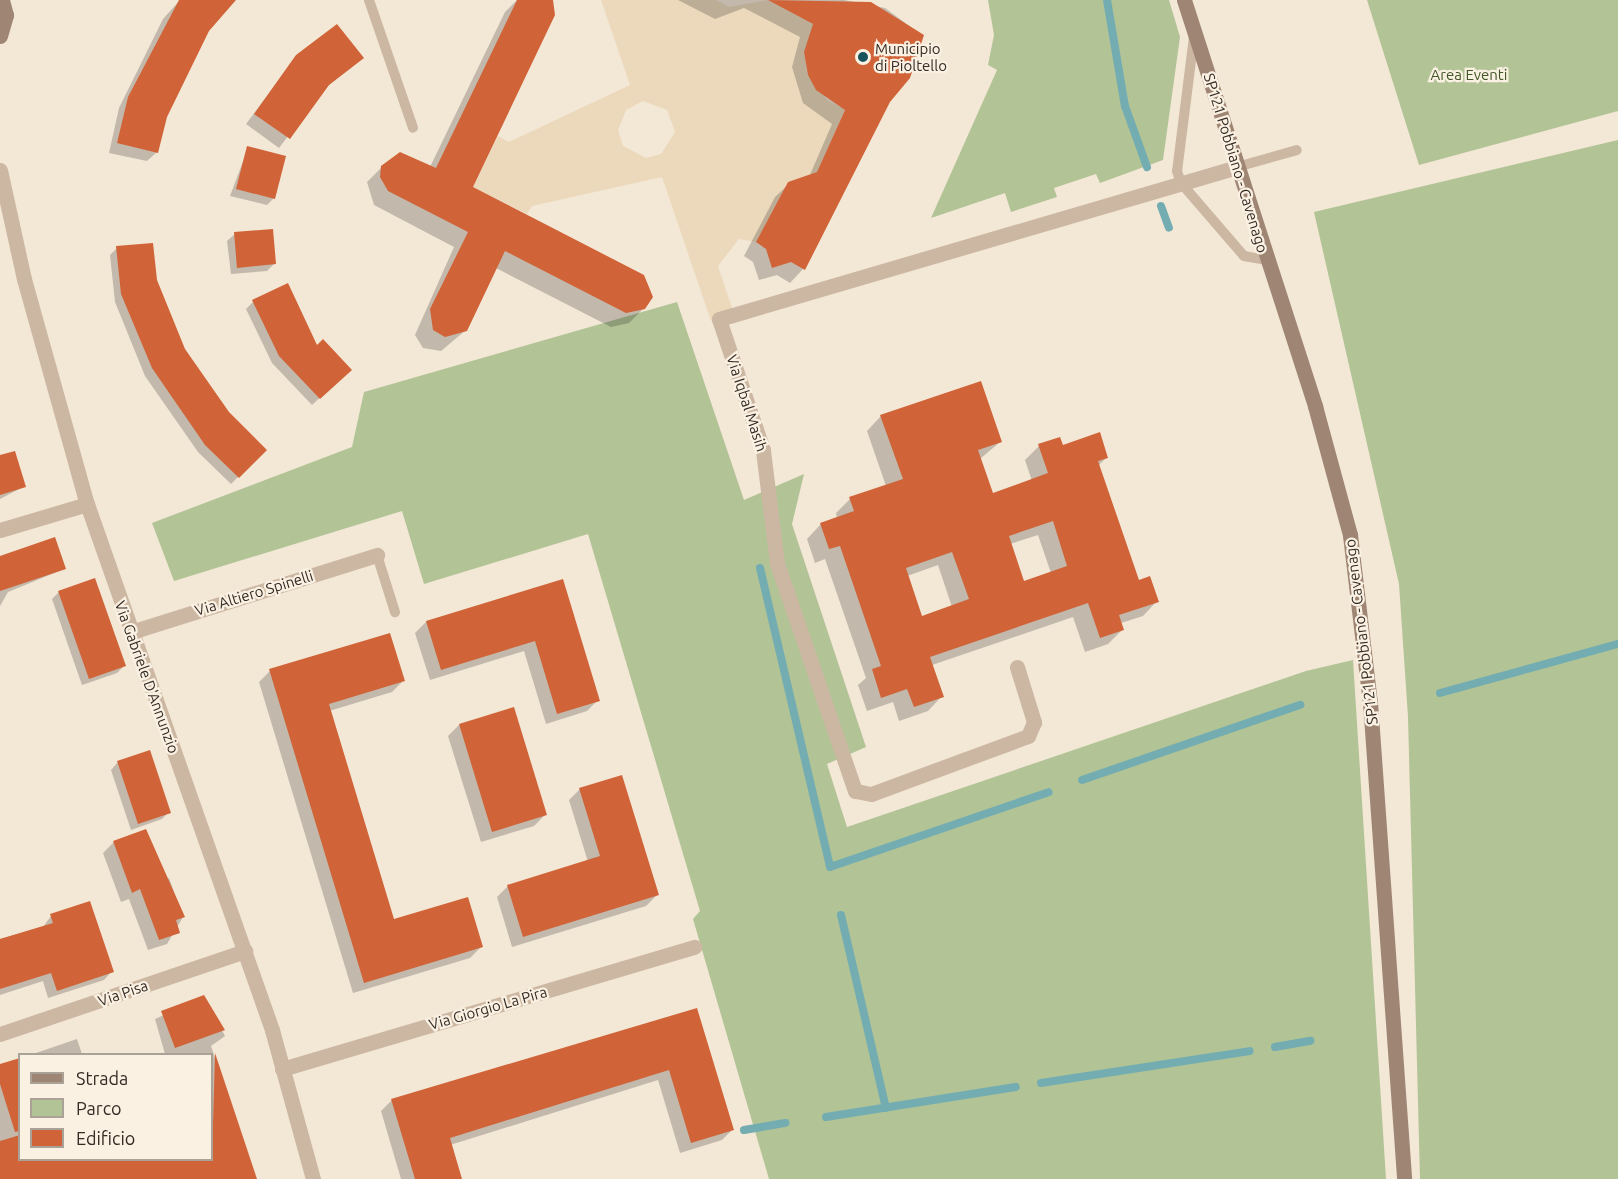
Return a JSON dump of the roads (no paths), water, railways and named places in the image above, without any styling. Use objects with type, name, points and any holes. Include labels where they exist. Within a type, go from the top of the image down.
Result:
[{"type":"street","name":"SP121 Pobbiano - Cavenago","points":[[1184,0],[1350,535],[1370,702],[1404,1179]]},
{"type":"street","points":[[0,36],[8,1]]},
{"type":"street","name":"Via Iqbal Masih","points":[[1017,667],[1033,716],[1028,736],[871,794],[855,791],[777,563],[763,450],[719,319],[1237,167]]},
{"type":"street","name":"Via Gabriele D'Annunzio","points":[[0,170],[24,279],[87,504],[130,632],[245,951],[313,1179]]},
{"type":"street","points":[[0,530],[87,504]]},
{"type":"street","name":"Via Altiero Spinelli","points":[[130,632],[376,555]]},
{"type":"street","name":"Via Giorgio La Pira","points":[[282,1069],[694,947]]},
{"type":"street","name":"Via Pisa","points":[[0,1034],[245,951]]},
{"type":"lane","points":[[369,0],[413,128]]},
{"type":"lane","points":[[1195,31],[1175,160],[1181,183],[1244,256],[1266,260]]},
{"type":"lane","points":[[1237,167],[1297,150]]},
{"type":"lane","points":[[376,555],[395,612]]},
{"type":"waterway","points":[[1107,0],[1125,106],[1147,167]]},
{"type":"waterway","points":[[1161,206],[1169,228]]},
{"type":"waterway","points":[[760,568],[830,867],[1049,792]]},
{"type":"waterway","points":[[1440,693],[1618,644]]},
{"type":"waterway","points":[[1082,780],[1300,705]]},
{"type":"waterway","points":[[841,915],[886,1108]]},
{"type":"waterway","points":[[1275,1047],[1310,1041]]},
{"type":"waterway","points":[[1041,1083],[1250,1051]]},
{"type":"waterway","points":[[826,1117],[1016,1087]]},
{"type":"waterway","points":[[744,1130],[785,1123]]},
{"type":"place","name":"Municipio di Pioltello","points":[[863,57]]},
{"type":"park label","name":"Area Eventi","points":[[1469,75]]}]
